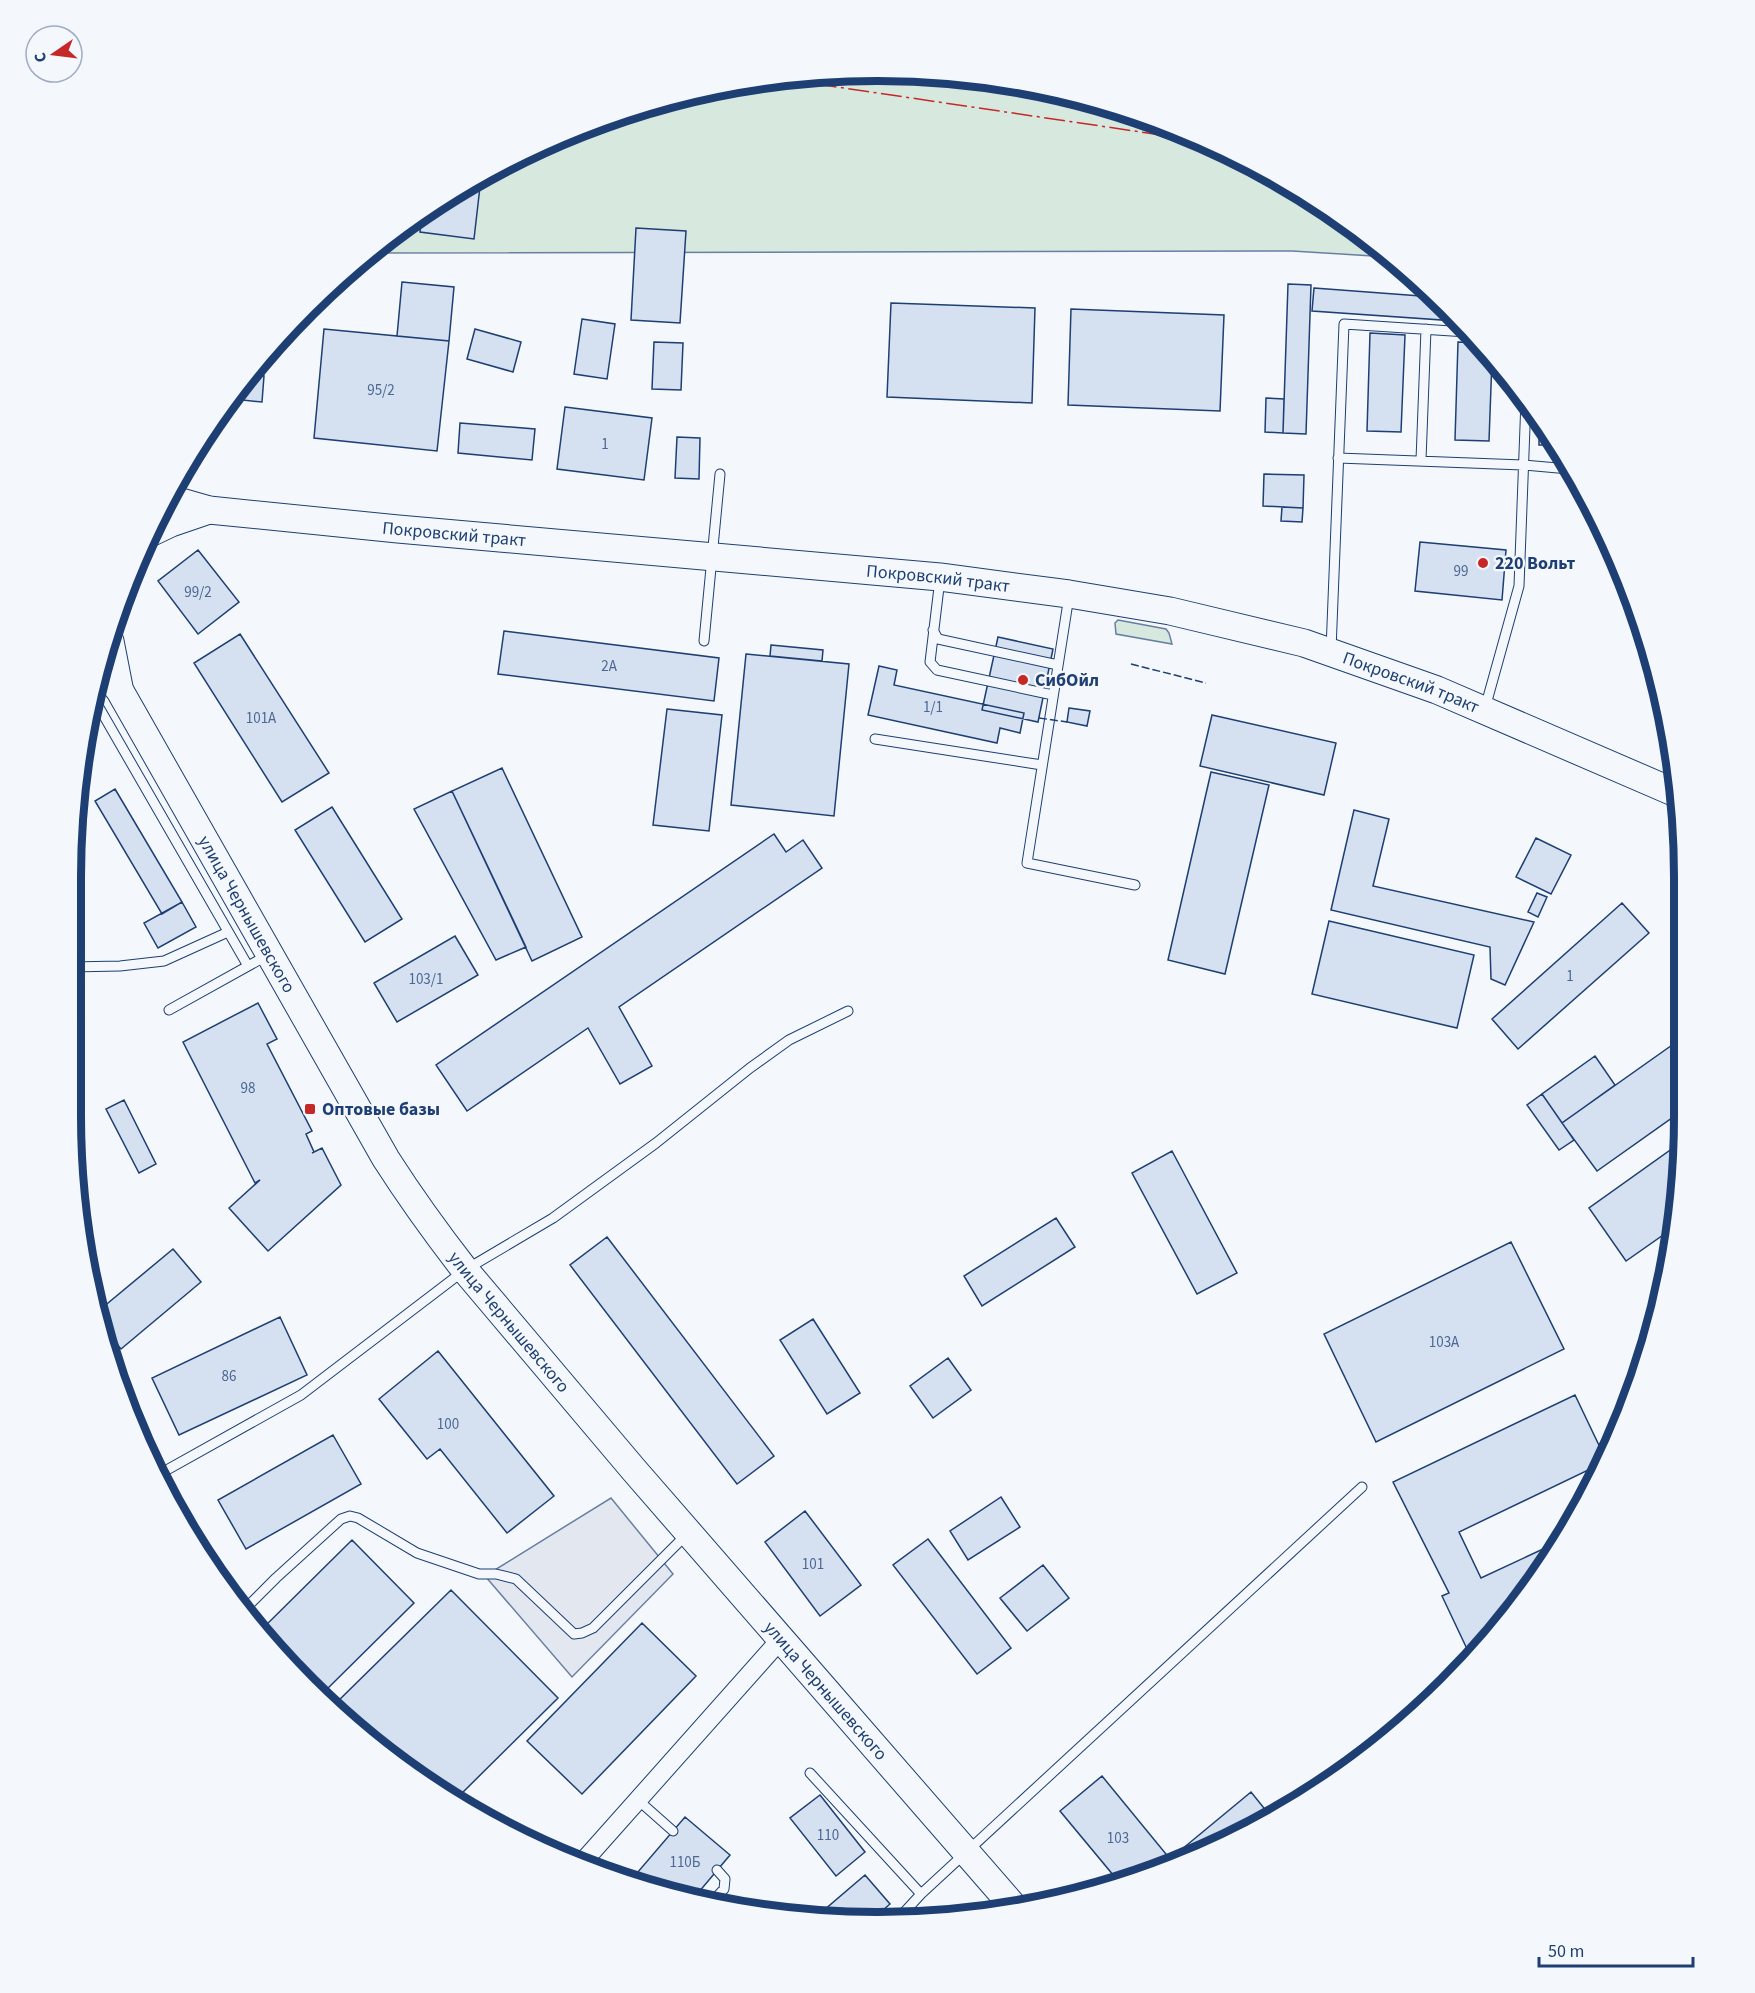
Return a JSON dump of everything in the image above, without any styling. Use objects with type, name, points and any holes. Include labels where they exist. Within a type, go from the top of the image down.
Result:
[{"type":"main road","name":"Покровский тракт","points":[[176,501],[209,510],[940,577],[1069,594],[1170,611],[1304,644],[1437,690],[1669,790]]},
{"type":"main road","points":[[162,527],[209,510]]},
{"type":"main road","points":[[113,655],[120,691]]},
{"type":"main road","name":"улица Чернышевского","points":[[107,675],[120,691],[259,960],[412,1200],[465,1270],[688,1533],[1009,1901]]},
{"type":"street","points":[[587,1857],[781,1639]]},
{"type":"lane","points":[[1331,653],[1344,324],[1457,331]]},
{"type":"lane","points":[[1421,460],[1426,329]]},
{"type":"lane","points":[[1485,710],[1519,586],[1526,415]]},
{"type":"lane","points":[[1338,458],[1421,460],[1560,468]]},
{"type":"lane","points":[[704,641],[720,474]]},
{"type":"lane","points":[[940,577],[930,662],[937,670],[1053,696]]},
{"type":"lane","points":[[1069,594],[1027,863],[1135,885]]},
{"type":"lane","points":[[933,630],[938,639],[1058,665]]},
{"type":"lane","points":[[99,708],[228,932],[259,960],[169,1011]]},
{"type":"lane","points":[[874,739],[1042,765]]},
{"type":"lane","points":[[81,967],[120,966],[164,961],[228,932]]},
{"type":"lane","points":[[165,1471],[301,1395],[465,1270],[553,1218],[656,1143],[789,1040],[848,1011]]},
{"type":"lane","points":[[905,1911],[921,1894],[1362,1487]]},
{"type":"lane","points":[[250,1605],[341,1519],[350,1516],[358,1518],[417,1553],[479,1574],[496,1574],[516,1579],[574,1634],[582,1633],[592,1628],[688,1533]]},
{"type":"lane","points":[[810,1773],[921,1894]]},
{"type":"lane","points":[[638,1800],[673,1831]]},
{"type":"lane","points":[[717,1870],[725,1879],[724,1889],[718,1896]]},
{"type":"shaded area","points":[[878,81],[930,83],[1033,96],[1134,123],[1230,163],[1276,188],[1320,215],[1374,256],[1292,251],[384,253],[435,215],[479,188],[525,163],[621,123],[722,96],[825,83]]},
{"type":"shaded area","points":[[1118,620],[1166,629],[1172,644],[1116,634],[1115,623]]},
{"type":"shaded area","points":[[611,1498],[673,1574],[572,1677],[485,1576]]},
{"type":"building","points":[[480,188],[474,239],[420,232],[421,226]]},
{"type":"building","points":[[636,228],[686,231],[680,323],[631,320]]},
{"type":"building","points":[[402,282],[454,287],[449,341],[397,336]]},
{"type":"building","points":[[1288,284],[1311,285],[1306,434],[1283,433]]},
{"type":"building","points":[[1314,288],[1422,296],[1447,320],[1312,311]]},
{"type":"building","points":[[891,303],[1035,308],[1032,403],[887,397]]},
{"type":"building","points":[[1071,309],[1224,315],[1220,411],[1068,405]]},
{"type":"building","points":[[582,319],[615,324],[607,379],[574,374]]},
{"type":"building","points":[[324,329],[449,341],[437,451],[314,438]]},
{"type":"building","points":[[475,329],[521,342],[513,372],[467,359]]},
{"type":"building","points":[[1370,333],[1405,335],[1401,432],[1367,431]]},
{"type":"building","points":[[654,342],[683,343],[681,390],[652,389]]},
{"type":"building","points":[[1458,342],[1467,342],[1492,371],[1489,441],[1455,440]]},
{"type":"building","points":[[260,375],[264,376],[262,402],[241,400]]},
{"type":"building","points":[[1266,398],[1284,399],[1283,433],[1265,432]]},
{"type":"building","points":[[565,407],[652,418],[644,480],[557,469]]},
{"type":"building","points":[[460,423],[535,429],[532,460],[458,453]]},
{"type":"building","points":[[1539,434],[1546,445],[1539,445]]},
{"type":"building","points":[[677,437],[700,438],[699,479],[675,478]]},
{"type":"building","points":[[1264,474],[1304,475],[1303,508],[1263,506]]},
{"type":"building","points":[[1282,507],[1303,508],[1302,522],[1281,521]]},
{"type":"building","points":[[1420,542],[1506,550],[1502,600],[1415,591]]},
{"type":"building","points":[[198,550],[239,602],[198,634],[158,581]]},
{"type":"building","points":[[504,631],[719,658],[714,701],[498,674]]},
{"type":"building","points":[[240,634],[329,773],[282,802],[194,663]]},
{"type":"building","points":[[998,637],[1053,649],[1038,722],[982,710]]},
{"type":"building","points":[[771,645],[823,650],[822,661],[770,656]]},
{"type":"building","points":[[746,654],[849,664],[834,816],[731,805]]},
{"type":"building","points":[[879,666],[897,670],[894,685],[1024,713],[1020,733],[1000,728],[997,743],[868,715]]},
{"type":"building","points":[[1069,708],[1090,711],[1087,726],[1067,722]]},
{"type":"building","points":[[667,709],[722,715],[709,831],[653,825]]},
{"type":"building","points":[[1212,715],[1336,743],[1324,795],[1200,766]]},
{"type":"building","points":[[502,768],[582,937],[532,961],[452,791]]},
{"type":"building","points":[[1211,772],[1269,785],[1225,974],[1168,960]]},
{"type":"building","points":[[115,789],[182,902],[162,914],[95,801]]},
{"type":"building","points":[[452,791],[526,947],[496,960],[414,809]]},
{"type":"building","points":[[332,807],[402,919],[365,942],[295,830]]},
{"type":"building","points":[[1354,810],[1389,819],[1373,886],[1534,922],[1505,985],[1491,979],[1490,947],[1331,910]]},
{"type":"building","points":[[774,834],[786,852],[803,840],[822,868],[619,1007],[652,1066],[620,1084],[588,1028],[467,1111],[436,1065]]},
{"type":"building","points":[[1536,838],[1571,855],[1551,894],[1516,877]]},
{"type":"building","points":[[1537,893],[1547,897],[1538,917],[1528,912]]},
{"type":"building","points":[[182,902],[196,927],[158,948],[144,923]]},
{"type":"building","points":[[1622,903],[1649,933],[1518,1049],[1492,1019]]},
{"type":"building","points":[[1329,921],[1474,955],[1457,1028],[1312,994]]},
{"type":"building","points":[[455,936],[478,975],[397,1022],[374,983]]},
{"type":"building","points":[[258,1003],[277,1039],[267,1044],[312,1131],[306,1134],[314,1152],[322,1148],[341,1185],[268,1251],[229,1208],[260,1180],[255,1183],[183,1042]]},
{"type":"building","points":[[1674,1044],[1674,1116],[1597,1171],[1562,1123]]},
{"type":"building","points":[[1595,1056],[1615,1085],[1562,1123],[1542,1094]]},
{"type":"building","points":[[1542,1094],[1574,1140],[1559,1150],[1527,1105]]},
{"type":"building","points":[[124,1100],[156,1164],[139,1173],[106,1109]]},
{"type":"building","points":[[1673,1148],[1665,1234],[1626,1261],[1589,1208]]},
{"type":"building","points":[[1172,1151],[1237,1273],[1197,1294],[1132,1173]]},
{"type":"building","points":[[1056,1218],[1075,1247],[982,1306],[964,1276]]},
{"type":"building","points":[[607,1237],[774,1456],[737,1484],[570,1265]]},
{"type":"building","points":[[1511,1242],[1564,1349],[1376,1442],[1324,1334]]},
{"type":"building","points":[[173,1249],[201,1282],[121,1349],[113,1340],[104,1306]]},
{"type":"building","points":[[280,1317],[307,1375],[179,1435],[152,1378]]},
{"type":"building","points":[[813,1319],[860,1393],[827,1414],[780,1340]]},
{"type":"building","points":[[438,1351],[554,1496],[507,1533],[440,1449],[427,1459],[379,1399]]},
{"type":"building","points":[[948,1358],[971,1390],[933,1418],[910,1386]]},
{"type":"building","points":[[1575,1395],[1601,1449],[1592,1468],[1459,1532],[1481,1578],[1547,1547],[1509,1600],[1468,1650],[1442,1596],[1449,1593],[1393,1482]]},
{"type":"building","points":[[333,1435],[361,1484],[246,1549],[218,1500]]},
{"type":"building","points":[[1001,1497],[1020,1527],[968,1560],[950,1531]]},
{"type":"building","points":[[805,1511],[861,1585],[820,1616],[765,1542]]},
{"type":"building","points":[[928,1539],[1011,1648],[977,1674],[893,1565]]},
{"type":"building","points":[[352,1540],[414,1603],[326,1690],[266,1625]]},
{"type":"building","points":[[1043,1565],[1069,1598],[1027,1631],[1000,1598]]},
{"type":"building","points":[[451,1590],[558,1698],[461,1794],[393,1747],[338,1701]]},
{"type":"building","points":[[642,1623],[696,1676],[582,1794],[527,1741]]},
{"type":"building","points":[[1102,1776],[1168,1857],[1114,1876],[1060,1811]]},
{"type":"building","points":[[1251,1792],[1266,1810],[1230,1830],[1178,1853]]},
{"type":"building","points":[[820,1795],[865,1852],[836,1876],[790,1818]]},
{"type":"building","points":[[685,1817],[730,1855],[699,1892],[636,1874]]},
{"type":"building","points":[[865,1875],[890,1904],[881,1912],[824,1910]]},
{"type":"fence","points":[[1131,664],[1206,683]]},
{"type":"fence","points":[[1039,718],[1067,722]]},
{"type":"power","points":[[816,84],[1166,136]]},
{"type":"place","name":"220 Вольт","points":[[1483,563]]},
{"type":"place","name":"СибОйл","points":[[1023,680]]},
{"type":"place","name":"Оптовые базы","points":[[310,1109]]}]
